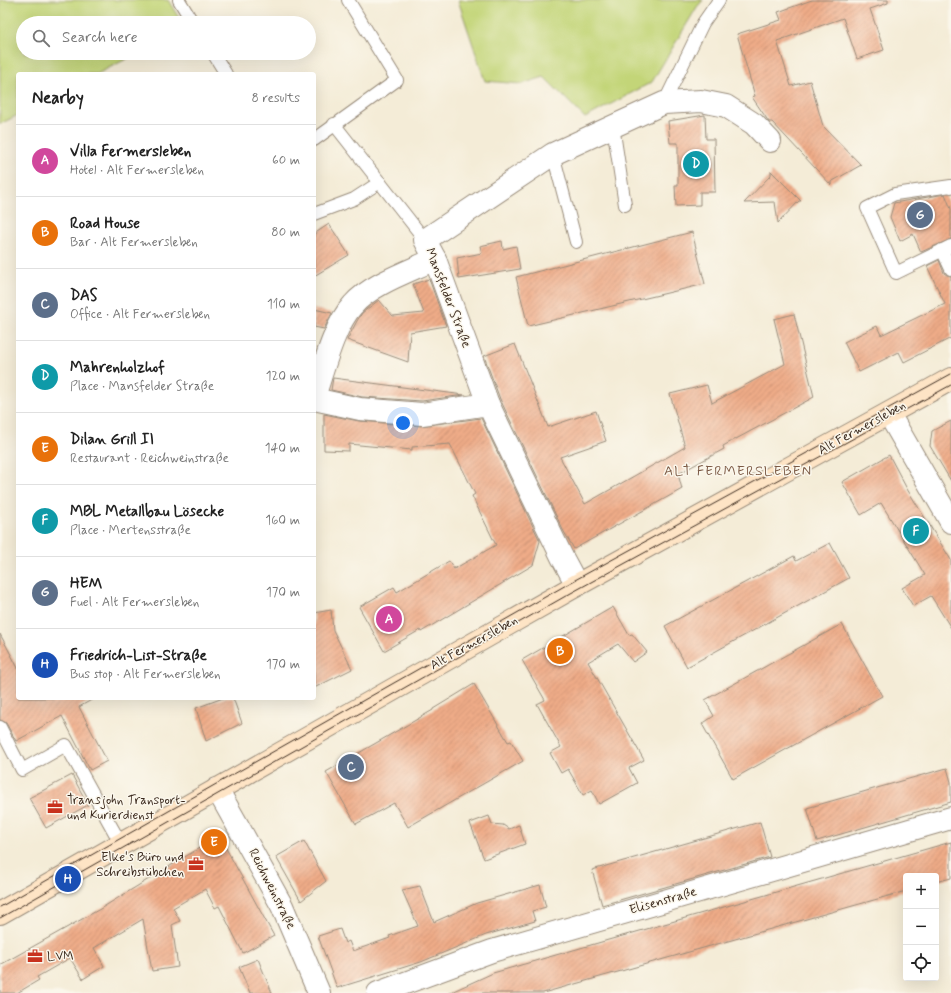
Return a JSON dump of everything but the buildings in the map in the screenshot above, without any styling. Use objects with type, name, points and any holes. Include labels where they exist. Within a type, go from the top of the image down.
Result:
[{"type":"main road","name":"Alt Fermersleben","points":[[0,913],[577,585],[951,379]]},
{"type":"street","name":"Mansfelder Straße","points":[[577,585],[488,404],[435,259],[425,240],[553,154],[664,102],[701,100],[726,106],[754,124],[770,141]]},
{"type":"street","points":[[316,392],[339,325],[353,304],[376,287],[435,259]]},
{"type":"street","points":[[316,398],[360,409],[422,414],[488,404]]},
{"type":"street","points":[[889,414],[951,522]]},
{"type":"street","name":"Reichweinstraße","points":[[217,789],[282,906],[319,993]]},
{"type":"street","name":"Elisenstraße","points":[[378,993],[492,951],[951,818]]},
{"type":"lane","points":[[178,0],[188,16]]},
{"type":"lane","points":[[316,138],[397,80],[348,0]]},
{"type":"lane","points":[[664,102],[703,23],[719,0]]},
{"type":"lane","points":[[217,60],[225,72]]},
{"type":"lane","points":[[334,124],[425,240]]},
{"type":"lane","points":[[613,126],[625,204]]},
{"type":"lane","points":[[553,154],[576,242]]},
{"type":"lane","points":[[316,213],[354,199],[380,182]]},
{"type":"lane","points":[[951,187],[896,194],[867,208],[896,273],[947,248],[951,269]]},
{"type":"lane","points":[[0,727],[22,770],[66,745],[121,844]]},
{"type":"green space","points":[[0,0],[168,0],[178,16],[16,16],[16,60],[124,60],[101,72],[16,72],[16,116],[0,124]]},
{"type":"green space","points":[[458,0],[703,0],[697,7],[652,82],[585,118],[544,77],[522,84],[485,81]]},
{"type":"tram line","points":[[0,907],[575,580],[951,374]]},
{"type":"tram line","points":[[0,918],[571,593],[951,385]]},
{"type":"place","name":"Mahrenholzhof","points":[[696,164]]},
{"type":"place","name":"HEM","points":[[920,215]]},
{"type":"place","name":"MBL Metallbau Lösecke","points":[[916,531]]},
{"type":"place","name":"Villa Fermersleben","points":[[389,619]]},
{"type":"place","name":"Road House","points":[[560,651]]},
{"type":"place","name":"DAS","points":[[351,767]]},
{"type":"place","name":"Transjohn Transport- und Kurierdienst","points":[[55,807]]},
{"type":"place","name":"Dilan Grill II","points":[[214,842]]},
{"type":"place","name":"Elke's Büro und Schreibstübchen","points":[[196,864]]},
{"type":"place","name":"Friedrich-List-Straße","points":[[68,879]]},
{"type":"place","name":"LVM","points":[[35,956]]},
{"type":"district","name":"ALT FERMERSLEBEN","points":[[738,471]]}]
